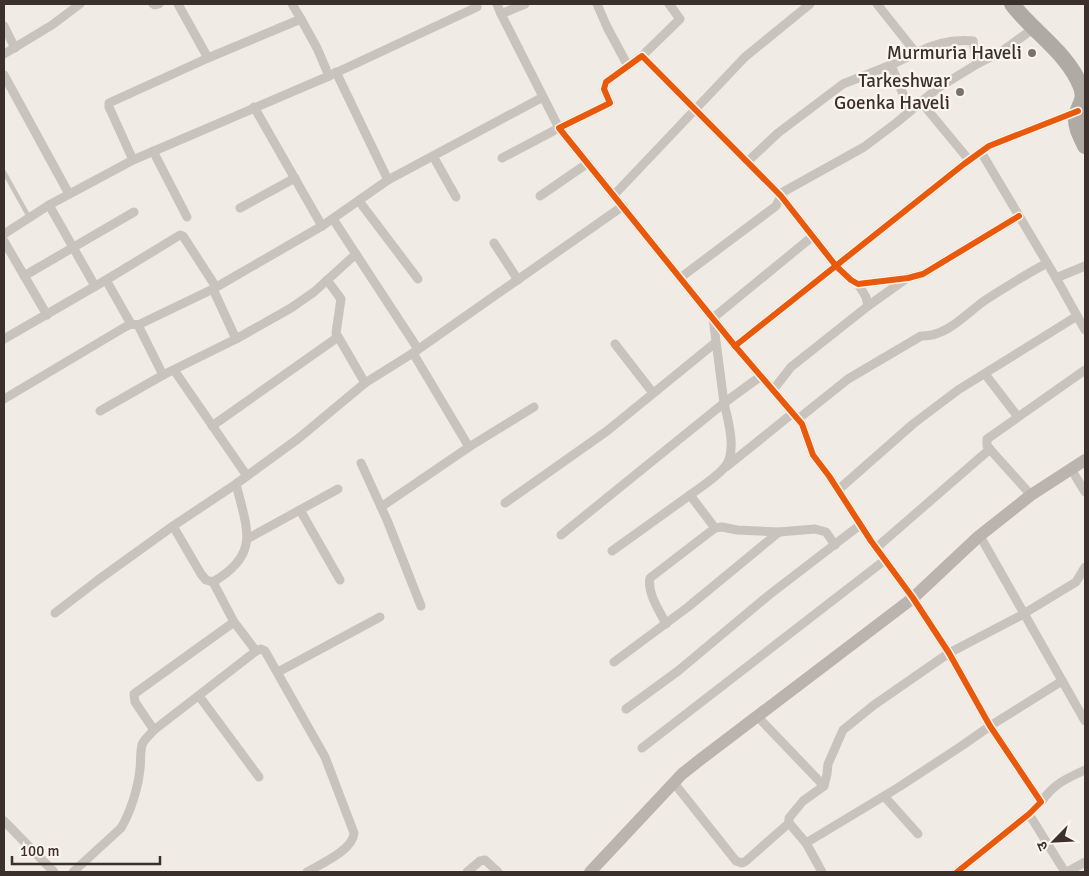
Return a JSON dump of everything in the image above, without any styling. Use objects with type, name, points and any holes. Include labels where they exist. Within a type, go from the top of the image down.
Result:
[{"type":"highway","points":[[1012,4],[1082,80],[1083,96],[1076,115],[1077,126],[1085,146]]},
{"type":"street","points":[[4,54],[52,25],[80,4]]},
{"type":"street","points":[[153,4],[159,4]]},
{"type":"street","points":[[178,4],[208,58]]},
{"type":"street","points":[[292,4],[332,74],[388,180]]},
{"type":"street","points":[[497,4],[559,128],[680,278],[802,424],[812,455],[913,598],[949,653],[990,726],[1041,802]]},
{"type":"street","points":[[501,14],[525,4]]},
{"type":"street","points":[[597,4],[628,66]]},
{"type":"street","points":[[502,158],[610,103],[604,89],[606,82],[642,56],[680,19],[669,4]]},
{"type":"street","points":[[614,195],[744,56],[810,4]]},
{"type":"street","points":[[878,4],[916,53]]},
{"type":"street","points":[[4,234],[69,194],[133,160],[332,74],[478,5]]},
{"type":"street","points":[[133,160],[109,107],[109,103],[208,58],[301,19]]},
{"type":"street","points":[[4,26],[15,48]]},
{"type":"street","points":[[680,278],[776,206],[783,192],[864,147],[938,88],[977,64],[1002,52],[1034,28]]},
{"type":"street","points":[[747,162],[778,133],[843,84],[945,41],[973,41],[977,64]]},
{"type":"street","points":[[642,56],[781,196],[836,266],[858,284],[866,297],[868,306]]},
{"type":"street","points":[[891,65],[910,111]]},
{"type":"street","points":[[4,75],[69,194]]},
{"type":"street","points":[[4,399],[135,325],[214,288],[322,226],[388,180],[543,97]]},
{"type":"street","points":[[921,102],[969,160]]},
{"type":"street","points":[[254,107],[322,226]]},
{"type":"street","points":[[736,346],[989,146],[1078,111]]},
{"type":"street","points":[[153,151],[187,217]]},
{"type":"street","points":[[981,152],[1085,330]]},
{"type":"street","points":[[433,156],[456,197]]},
{"type":"street","points":[[540,196],[588,163]]},
{"type":"street","points":[[240,208],[295,178]]},
{"type":"street","points":[[358,201],[418,279]]},
{"type":"street","points":[[49,206],[95,286]]},
{"type":"street","points":[[56,613],[98,580],[299,438],[365,383],[415,351],[623,206]]},
{"type":"street","points":[[24,276],[134,212]]},
{"type":"street","points":[[858,284],[908,278],[923,274],[1019,216]]},
{"type":"street","points":[[333,219],[415,351],[469,447]]},
{"type":"street","points":[[4,339],[182,235],[214,288],[236,339]]},
{"type":"street","points":[[713,318],[813,236]]},
{"type":"street","points":[[4,241],[47,315]]},
{"type":"street","points":[[494,243],[518,280]]},
{"type":"street","points":[[100,411],[163,375],[236,339],[291,308],[314,292],[356,254]]},
{"type":"street","points":[[612,551],[848,379],[921,336],[940,333],[962,319],[985,300],[1047,263]]},
{"type":"street","points":[[1056,278],[1085,266]]},
{"type":"street","points":[[774,390],[791,367],[868,306],[908,278]]},
{"type":"street","points":[[106,280],[135,325],[163,375]]},
{"type":"street","points":[[327,280],[341,299],[335,331],[365,383]]},
{"type":"street","points":[[838,490],[913,424],[958,390],[1078,316]]},
{"type":"street","points":[[713,318],[724,402],[730,427],[731,452],[725,467]]},
{"type":"street","points":[[212,426],[338,337]]},
{"type":"street","points":[[505,503],[607,431],[715,343]]},
{"type":"street","points":[[615,344],[653,393]]},
{"type":"street","points":[[174,370],[247,476]]},
{"type":"street","points":[[1031,495],[990,449],[986,439],[1085,370]]},
{"type":"street","points":[[985,374],[1018,416]]},
{"type":"street","points":[[561,535],[724,402],[761,376]]},
{"type":"street","points":[[382,507],[469,447],[534,406]]},
{"type":"street","points":[[876,548],[990,449]]},
{"type":"street","points":[[590,872],[674,783],[701,758],[913,598],[980,536],[1031,495],[1085,460]]},
{"type":"street","points":[[361,464],[382,507],[421,606]]},
{"type":"street","points":[[1071,469],[1085,492]]},
{"type":"street","points":[[173,526],[200,574],[206,580],[214,582],[229,573],[239,563],[248,539],[236,484]]},
{"type":"street","points":[[248,539],[338,489]]},
{"type":"street","points":[[690,495],[715,528]]},
{"type":"street","points":[[300,510],[340,580]]},
{"type":"street","points":[[626,709],[678,671],[769,595],[860,525]]},
{"type":"street","points":[[666,624],[651,594],[650,578],[715,528],[780,532],[815,529],[826,532],[835,545]]},
{"type":"street","points":[[614,662],[666,624],[780,532]]},
{"type":"street","points":[[980,536],[1085,722]]},
{"type":"street","points":[[642,748],[885,560]]},
{"type":"street","points":[[674,783],[736,861],[742,863],[746,861],[789,823],[789,818],[803,801],[824,786],[828,774],[828,764],[843,730],[874,705],[949,653],[1024,613],[1076,582],[1085,567]]},
{"type":"street","points":[[214,582],[234,622],[256,651]]},
{"type":"street","points":[[278,672],[380,617]]},
{"type":"street","points":[[154,730],[135,702],[134,694],[234,622]]},
{"type":"street","points":[[73,872],[121,828],[136,787],[142,746],[154,730],[261,649],[265,651],[278,672],[325,757],[354,833],[354,839],[345,848],[307,872]]},
{"type":"street","points":[[806,843],[884,796],[1062,681]]},
{"type":"street","points":[[199,696],[259,777]]},
{"type":"street","points":[[757,716],[824,786]]},
{"type":"street","points":[[957,872],[1029,814],[1050,789],[1066,778],[1085,770]]},
{"type":"street","points":[[884,796],[918,834]]},
{"type":"street","points":[[1029,814],[1066,872],[1084,866]]},
{"type":"street","points":[[4,822],[54,872]]},
{"type":"street","points":[[789,823],[806,843],[822,872]]},
{"type":"street","points":[[467,872],[480,861],[485,860],[498,872]]},
{"type":"lane","points":[[4,172],[30,218]]},
{"type":"cycle path","points":[[1019,216],[923,274],[908,278],[858,284],[836,266],[781,196],[642,56],[606,82],[604,89],[610,103],[559,128],[735,346],[964,164],[989,146],[1078,111]]},
{"type":"cycle path","points":[[735,346],[802,424],[813,455],[829,476],[871,541],[913,598],[949,653],[990,726],[1041,802],[1029,814],[957,872]]},
{"type":"place","name":"Murmuria Haveli","points":[[1032,53]]},
{"type":"place","name":"Tarkeshwar Goenka Haveli","points":[[960,92]]}]
